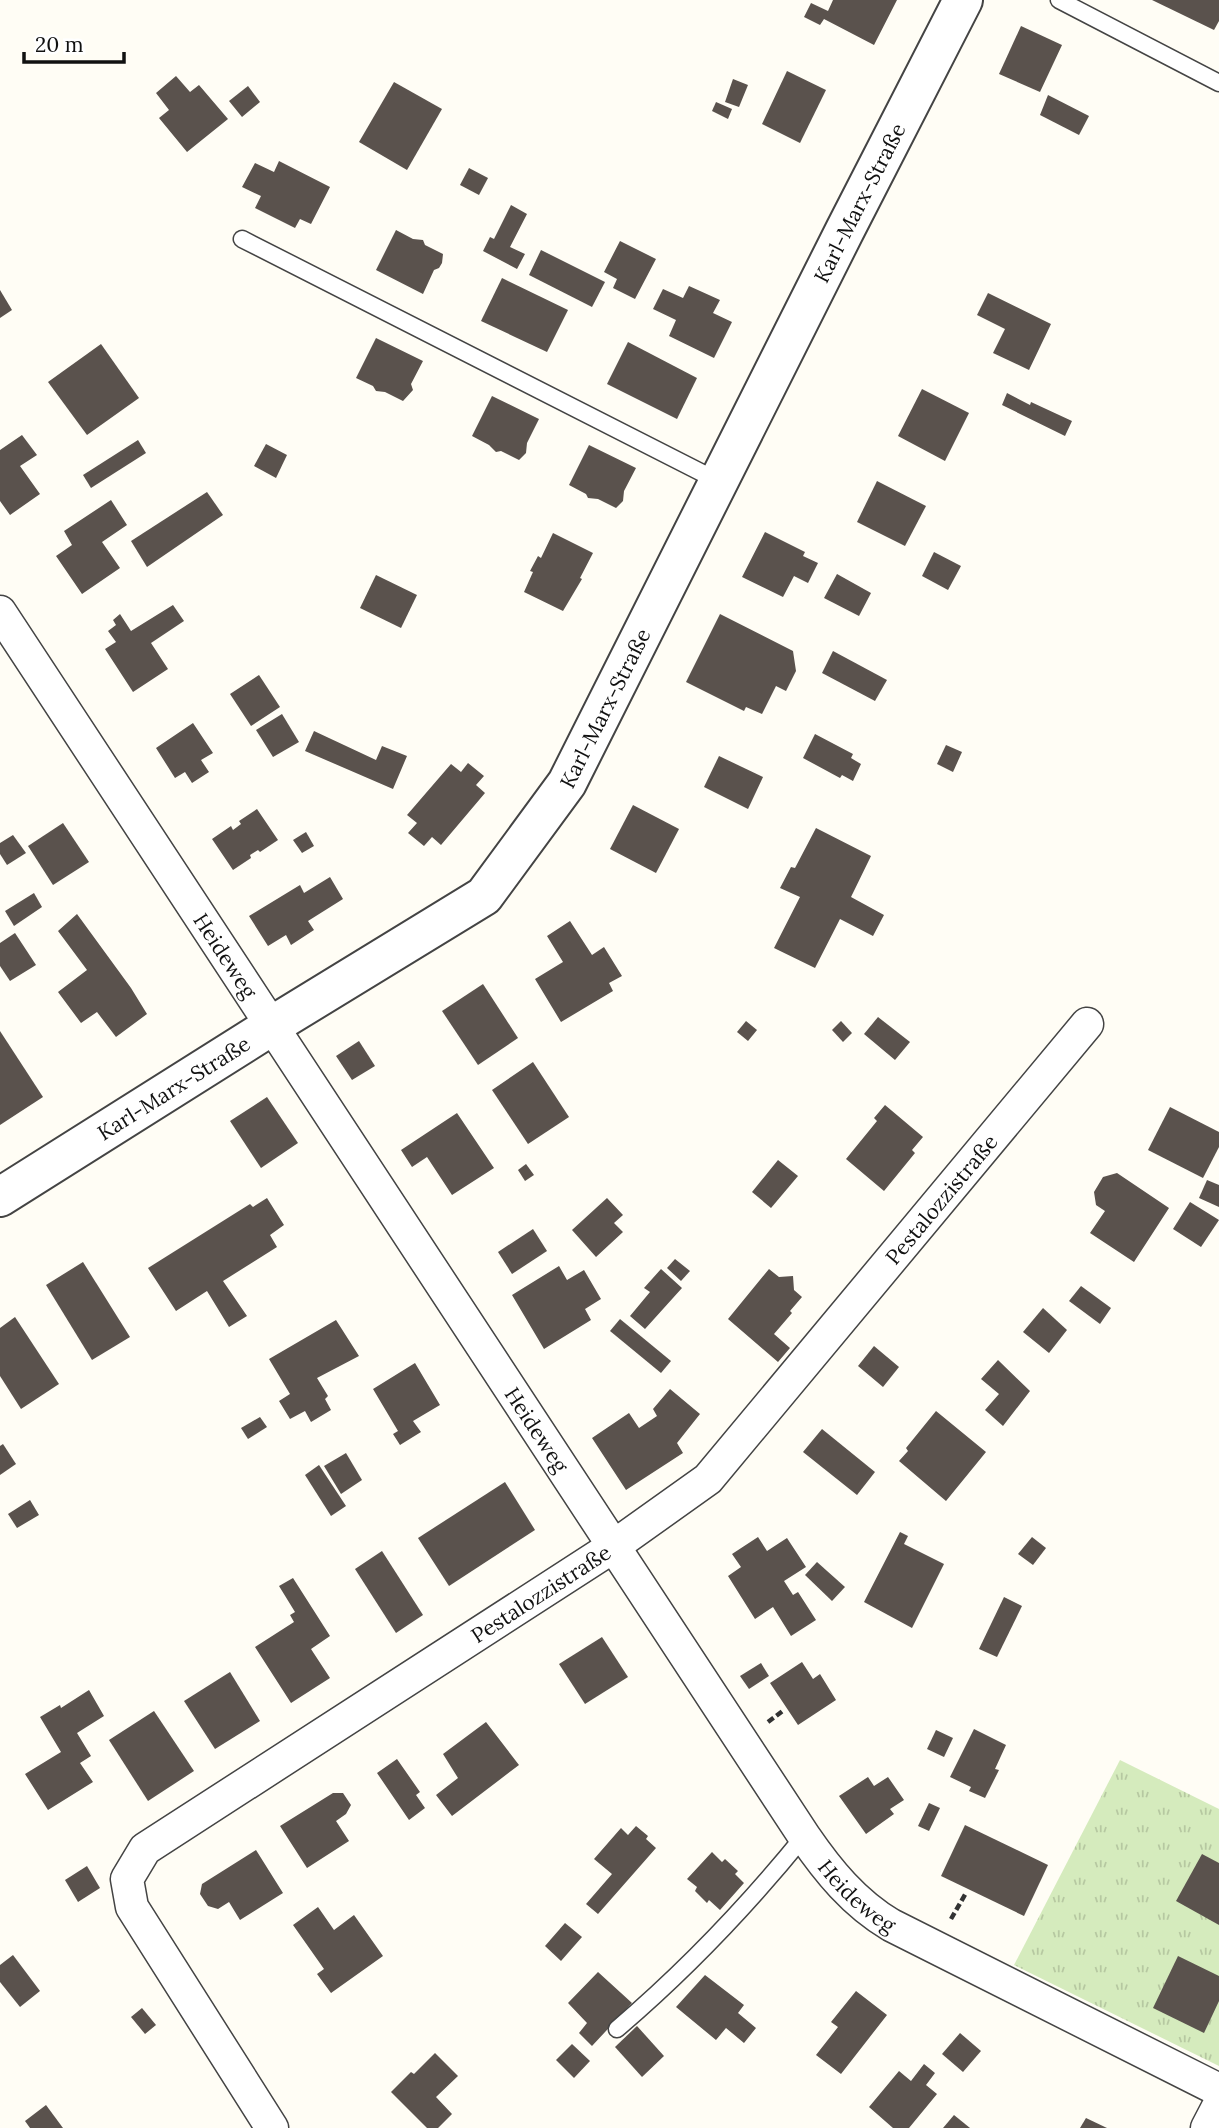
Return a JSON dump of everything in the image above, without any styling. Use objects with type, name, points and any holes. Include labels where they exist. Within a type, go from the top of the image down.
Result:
[{"type":"street","name":"Karl-Marx-Straße","points":[[0,1198],[272,1025],[484,896],[568,783],[963,0]]},
{"type":"street","name":"Heideweg","points":[[0,612],[804,1836],[836,1880],[878,1917],[1219,2090]]},
{"type":"street","name":"Pestalozzistraße","points":[[272,2128],[132,1907],[127,1879],[145,1849],[614,1546],[708,1479],[1087,1024]]},
{"type":"street","points":[[1208,2128],[1219,2105]]},
{"type":"lane","points":[[1059,0],[1219,83]]},
{"type":"lane","points":[[242,239],[720,482]]},
{"type":"lane","points":[[617,2029],[687,1966],[804,1836]]},
{"type":"green space","points":[[1120,1760],[1219,1809],[1219,2066],[1014,1965]]},
{"type":"building","points":[[833,0],[897,0],[874,45],[824,19],[820,25],[804,17],[811,3],[828,11]]},
{"type":"building","points":[[1152,0],[1219,0],[1219,21],[1214,30]]},
{"type":"building","points":[[1021,26],[1062,45],[1040,92],[999,74]]},
{"type":"building","points":[[787,71],[826,90],[800,143],[762,124]]},
{"type":"building","points":[[176,76],[190,92],[199,85],[228,119],[187,152],[159,118],[169,110],[156,93]]},
{"type":"building","points":[[733,79],[748,85],[739,107],[725,102]]},
{"type":"building","points":[[394,82],[442,109],[407,170],[359,142]]},
{"type":"building","points":[[248,86],[260,102],[242,117],[229,101]]},
{"type":"building","points":[[1048,95],[1089,116],[1079,135],[1040,115]]},
{"type":"building","points":[[716,102],[732,109],[728,119],[712,111]]},
{"type":"building","points":[[279,161],[330,187],[311,224],[300,219],[295,228],[255,208],[261,196],[242,187],[255,163],[274,172]]},
{"type":"building","points":[[469,168],[488,178],[479,195],[460,185]]},
{"type":"building","points":[[511,205],[527,214],[510,247],[525,254],[517,269],[483,251],[490,237],[494,239]]},
{"type":"building","points":[[396,230],[413,239],[423,240],[425,245],[443,254],[442,263],[434,270],[423,294],[376,270]]},
{"type":"building","points":[[620,241],[656,259],[635,299],[613,288],[617,279],[604,272]]},
{"type":"building","points":[[541,250],[605,282],[592,307],[529,275]]},
{"type":"building","points":[[502,278],[568,310],[547,352],[481,321]]},
{"type":"building","points":[[689,286],[720,300],[713,313],[732,322],[714,358],[669,336],[676,320],[653,309],[663,289],[683,298]]},
{"type":"building","points":[[0,290],[12,310],[0,318]]},
{"type":"building","points":[[988,293],[1051,324],[1029,370],[993,353],[1005,329],[977,315]]},
{"type":"building","points":[[376,338],[423,361],[411,384],[413,390],[403,401],[385,392],[376,391],[373,386],[356,378]]},
{"type":"building","points":[[628,342],[697,378],[677,419],[607,384]]},
{"type":"building","points":[[101,344],[139,398],[87,435],[48,382]]},
{"type":"building","points":[[922,389],[969,413],[945,461],[898,436]]},
{"type":"building","points":[[1007,393],[1072,421],[1065,436],[1002,405]]},
{"type":"building","points":[[492,396],[539,419],[527,443],[526,453],[519,460],[501,451],[496,452],[472,436]]},
{"type":"building","points":[[22,435],[37,455],[20,466],[40,494],[10,515],[0,501],[0,450]]},
{"type":"building","points":[[138,440],[146,453],[91,488],[83,475]]},
{"type":"building","points":[[266,444],[287,455],[276,478],[254,466]]},
{"type":"building","points":[[589,445],[636,468],[624,491],[623,501],[616,508],[598,499],[588,498],[586,494],[569,485]]},
{"type":"building","points":[[877,481],[926,506],[905,546],[857,522]]},
{"type":"building","points":[[207,492],[223,515],[147,567],[131,541]]},
{"type":"building","points":[[111,500],[127,525],[102,542],[120,568],[82,594],[56,556],[72,545],[64,531]]},
{"type":"building","points":[[765,532],[805,552],[803,556],[818,563],[808,583],[794,576],[783,597],[742,577]]},
{"type":"building","points":[[553,533],[593,553],[580,578],[582,579],[563,611],[524,592],[533,572],[530,571],[538,556],[541,558]]},
{"type":"building","points":[[934,552],[961,566],[948,590],[922,576]]},
{"type":"building","points":[[837,574],[871,593],[859,616],[824,598]]},
{"type":"building","points":[[376,575],[417,595],[401,628],[360,608]]},
{"type":"building","points":[[173,605],[184,621],[151,643],[168,669],[133,692],[105,649],[116,642],[108,631],[116,625],[113,620],[120,614],[131,631]]},
{"type":"building","points":[[720,614],[793,651],[796,671],[786,691],[776,686],[762,714],[746,707],[744,711],[686,682]]},
{"type":"building","points":[[833,651],[887,680],[875,701],[822,673]]},
{"type":"building","points":[[259,675],[280,707],[251,726],[230,694]]},
{"type":"building","points":[[282,714],[299,742],[273,757],[256,730]]},
{"type":"building","points":[[193,723],[213,753],[201,760],[209,772],[192,783],[185,772],[175,778],[156,748]]},
{"type":"building","points":[[314,731],[376,760],[382,746],[407,756],[393,789],[305,751]]},
{"type":"building","points":[[815,734],[853,754],[851,758],[861,764],[853,781],[842,775],[840,778],[803,758]]},
{"type":"building","points":[[946,745],[962,752],[953,772],[937,764]]},
{"type":"building","points":[[719,756],[763,777],[748,809],[704,787]]},
{"type":"building","points":[[468,763],[484,776],[476,785],[485,793],[441,845],[432,837],[424,846],[408,833],[417,823],[407,815],[451,764],[461,772]]},
{"type":"building","points":[[633,805],[679,829],[656,873],[610,849]]},
{"type":"building","points":[[257,809],[278,840],[250,855],[251,858],[233,870],[212,839],[231,826],[233,830],[241,824],[239,821]]},
{"type":"building","points":[[63,823],[89,862],[53,885],[28,846]]},
{"type":"building","points":[[816,828],[871,856],[851,897],[884,915],[873,936],[840,919],[815,968],[774,948],[800,897],[780,888],[791,867],[795,868]]},
{"type":"building","points":[[306,832],[314,846],[302,853],[293,840]]},
{"type":"building","points":[[13,835],[26,853],[7,865],[0,854],[0,843]]},
{"type":"building","points":[[330,877],[343,899],[308,921],[314,930],[291,945],[286,935],[268,946],[249,916],[300,885],[304,893]]},
{"type":"building","points":[[34,893],[42,907],[14,926],[5,911]]},
{"type":"building","points":[[77,914],[147,1014],[116,1037],[97,1012],[81,1023],[58,992],[87,970],[58,931]]},
{"type":"building","points":[[570,921],[592,955],[604,947],[622,976],[609,983],[613,991],[561,1022],[535,979],[563,962],[547,936]]},
{"type":"building","points":[[15,933],[36,965],[10,981],[0,966],[0,943]]},
{"type":"building","points":[[483,984],[518,1038],[478,1065],[442,1011]]},
{"type":"building","points":[[878,1017],[910,1042],[895,1060],[864,1034]]},
{"type":"building","points":[[746,1021],[757,1030],[748,1041],[737,1032]]},
{"type":"building","points":[[841,1021],[852,1033],[843,1042],[832,1030]]},
{"type":"building","points":[[0,1031],[43,1097],[0,1125]]},
{"type":"building","points":[[359,1041],[375,1066],[352,1080],[336,1056]]},
{"type":"building","points":[[533,1062],[569,1117],[528,1144],[492,1090]]},
{"type":"building","points":[[267,1097],[298,1143],[261,1168],[230,1121]]},
{"type":"building","points":[[885,1105],[923,1137],[912,1150],[915,1153],[884,1191],[846,1159],[877,1121],[874,1118]]},
{"type":"building","points":[[1170,1107],[1219,1132],[1219,1147],[1203,1178],[1148,1150]]},
{"type":"building","points":[[457,1113],[494,1168],[452,1195],[427,1157],[412,1167],[401,1150]]},
{"type":"building","points":[[778,1160],[798,1176],[771,1208],[752,1192]]},
{"type":"building","points":[[526,1164],[534,1175],[525,1181],[518,1170]]},
{"type":"building","points":[[1117,1173],[1169,1208],[1134,1262],[1090,1233],[1105,1211],[1096,1205],[1094,1192],[1103,1177]]},
{"type":"building","points":[[1207,1180],[1219,1185],[1219,1207],[1199,1198]]},
{"type":"building","points":[[267,1198],[284,1225],[270,1235],[277,1247],[223,1281],[247,1316],[229,1327],[207,1291],[176,1311],[148,1268],[250,1204],[253,1207]]},
{"type":"building","points":[[607,1198],[623,1215],[614,1223],[623,1232],[596,1257],[572,1230]]},
{"type":"building","points":[[1190,1202],[1219,1220],[1201,1247],[1173,1229]]},
{"type":"building","points":[[533,1229],[547,1251],[512,1274],[498,1252]]},
{"type":"building","points":[[675,1259],[690,1271],[681,1281],[667,1268]]},
{"type":"building","points":[[83,1262],[130,1337],[92,1360],[46,1285]]},
{"type":"building","points":[[559,1266],[567,1280],[584,1270],[601,1299],[585,1309],[591,1320],[544,1349],[512,1295]]},
{"type":"building","points":[[661,1269],[682,1288],[645,1329],[630,1316],[650,1292],[644,1288]]},
{"type":"building","points":[[769,1269],[779,1277],[793,1276],[794,1290],[802,1297],[774,1334],[790,1348],[778,1362],[728,1319]]},
{"type":"building","points":[[1081,1286],[1111,1308],[1100,1324],[1069,1301]]},
{"type":"building","points":[[1043,1308],[1067,1330],[1049,1353],[1023,1332]]},
{"type":"building","points":[[15,1317],[59,1384],[21,1409],[0,1376],[0,1328]]},
{"type":"building","points":[[620,1319],[671,1361],[661,1373],[610,1331]]},
{"type":"building","points":[[336,1320],[359,1356],[317,1378],[328,1396],[325,1399],[331,1410],[311,1422],[305,1411],[290,1419],[279,1401],[290,1394],[269,1359]]},
{"type":"building","points":[[874,1346],[899,1367],[883,1387],[858,1366]]},
{"type":"building","points":[[998,1360],[1030,1391],[1003,1426],[985,1410],[999,1394],[981,1379]]},
{"type":"building","points":[[415,1363],[440,1405],[413,1421],[421,1432],[400,1445],[393,1434],[398,1431],[373,1389]]},
{"type":"building","points":[[670,1389],[700,1414],[677,1443],[683,1453],[626,1490],[592,1438],[629,1413],[639,1428],[657,1416],[653,1409]]},
{"type":"building","points":[[936,1411],[986,1452],[946,1501],[899,1461],[908,1451],[906,1448]]},
{"type":"building","points":[[260,1417],[267,1427],[248,1439],[241,1428]]},
{"type":"building","points":[[822,1429],[875,1472],[857,1495],[803,1452]]},
{"type":"building","points":[[3,1444],[16,1464],[0,1475],[0,1446]]},
{"type":"building","points":[[346,1453],[362,1480],[341,1494],[324,1466]]},
{"type":"building","points":[[319,1465],[346,1506],[331,1516],[305,1475]]},
{"type":"building","points":[[505,1482],[535,1530],[449,1586],[418,1538]]},
{"type":"building","points":[[30,1500],[39,1515],[17,1528],[8,1514]]},
{"type":"building","points":[[900,1532],[908,1536],[904,1544],[944,1564],[912,1628],[864,1602]]},
{"type":"building","points":[[758,1537],[767,1551],[787,1538],[806,1567],[784,1581],[793,1595],[798,1592],[816,1620],[791,1636],[773,1607],[755,1619],[728,1576],[741,1567],[732,1554]]},
{"type":"building","points":[[1032,1537],[1046,1548],[1033,1565],[1018,1554]]},
{"type":"building","points":[[382,1551],[423,1615],[396,1633],[355,1569]]},
{"type":"building","points":[[817,1562],[845,1587],[832,1601],[805,1575]]},
{"type":"building","points":[[293,1578],[330,1636],[311,1649],[330,1678],[291,1703],[255,1647],[294,1622],[290,1615],[295,1612],[279,1586]]},
{"type":"building","points":[[1004,1597],[1022,1606],[997,1657],[979,1649]]},
{"type":"building","points":[[602,1637],[628,1677],[585,1704],[559,1664]]},
{"type":"building","points":[[802,1662],[813,1679],[820,1674],[836,1700],[798,1725],[770,1683]]},
{"type":"building","points":[[761,1663],[769,1676],[749,1689],[740,1676]]},
{"type":"building","points":[[230,1672],[260,1721],[215,1749],[184,1701]]},
{"type":"building","points":[[89,1690],[104,1716],[77,1733],[91,1756],[80,1763],[93,1782],[48,1810],[25,1774],[61,1752],[40,1717],[60,1705],[61,1708]]},
{"type":"building","points":[[154,1711],[194,1771],[148,1801],[109,1740]]},
{"type":"building","points":[[486,1722],[519,1765],[452,1816],[436,1795],[458,1778],[443,1754]]},
{"type":"building","points":[[974,1729],[1006,1745],[995,1769],[999,1770],[985,1798],[969,1791],[971,1787],[950,1777]]},
{"type":"building","points":[[936,1730],[953,1738],[944,1757],[927,1749]]},
{"type":"building","points":[[397,1759],[420,1792],[416,1795],[425,1808],[409,1820],[377,1773]]},
{"type":"building","points":[[868,1777],[874,1786],[888,1777],[904,1800],[890,1809],[894,1814],[866,1834],[839,1796]]},
{"type":"building","points":[[333,1793],[343,1793],[351,1805],[346,1814],[336,1821],[349,1841],[307,1868],[280,1826]]},
{"type":"building","points":[[929,1803],[940,1808],[929,1831],[918,1826]]},
{"type":"building","points":[[965,1825],[1048,1865],[1024,1916],[941,1876]]},
{"type":"building","points":[[636,1826],[648,1836],[646,1839],[656,1848],[598,1914],[586,1904],[612,1874],[594,1859],[621,1828],[628,1835]]},
{"type":"building","points":[[256,1850],[283,1893],[240,1920],[229,1902],[218,1909],[208,1906],[200,1894],[202,1884]]},
{"type":"building","points":[[712,1852],[722,1862],[725,1859],[738,1871],[735,1874],[744,1883],[720,1910],[709,1900],[707,1903],[695,1891],[697,1887],[687,1879]]},
{"type":"building","points":[[1202,1854],[1219,1863],[1219,1925],[1176,1901]]},
{"type":"building","points":[[87,1866],[100,1888],[78,1902],[65,1880]]},
{"type":"building","points":[[318,1907],[334,1930],[354,1915],[383,1956],[331,1993],[317,1974],[324,1969],[293,1925]]},
{"type":"building","points":[[565,1923],[582,1937],[561,1961],[545,1946]]},
{"type":"building","points":[[13,1955],[40,1991],[20,2007],[0,1982],[0,1965]]},
{"type":"building","points":[[1178,1956],[1219,1976],[1219,2001],[1204,2033],[1153,2008]]},
{"type":"building","points":[[598,1972],[632,2003],[592,2046],[579,2033],[587,2023],[568,2003]]},
{"type":"building","points":[[705,1975],[744,2005],[738,2013],[756,2028],[744,2043],[726,2028],[716,2040],[676,2007]]},
{"type":"building","points":[[856,1991],[887,2015],[841,2074],[816,2055],[838,2027],[831,2022]]},
{"type":"building","points":[[142,2008],[156,2025],[145,2034],[131,2017]]},
{"type":"building","points":[[637,2026],[664,2056],[642,2077],[615,2047]]},
{"type":"building","points":[[960,2033],[981,2051],[963,2072],[942,2054]]},
{"type":"building","points":[[572,2044],[590,2061],[574,2078],[556,2060]]},
{"type":"building","points":[[435,2053],[458,2076],[436,2097],[452,2114],[438,2128],[427,2128],[391,2092]]},
{"type":"building","points":[[924,2064],[935,2073],[926,2085],[937,2094],[909,2128],[893,2128],[869,2107],[899,2071],[911,2081]]},
{"type":"building","points":[[46,2105],[63,2128],[30,2128],[25,2121]]},
{"type":"building","points":[[954,2115],[970,2128],[943,2128]]},
{"type":"building","points":[[1086,2118],[1107,2128],[1080,2128]]}]
